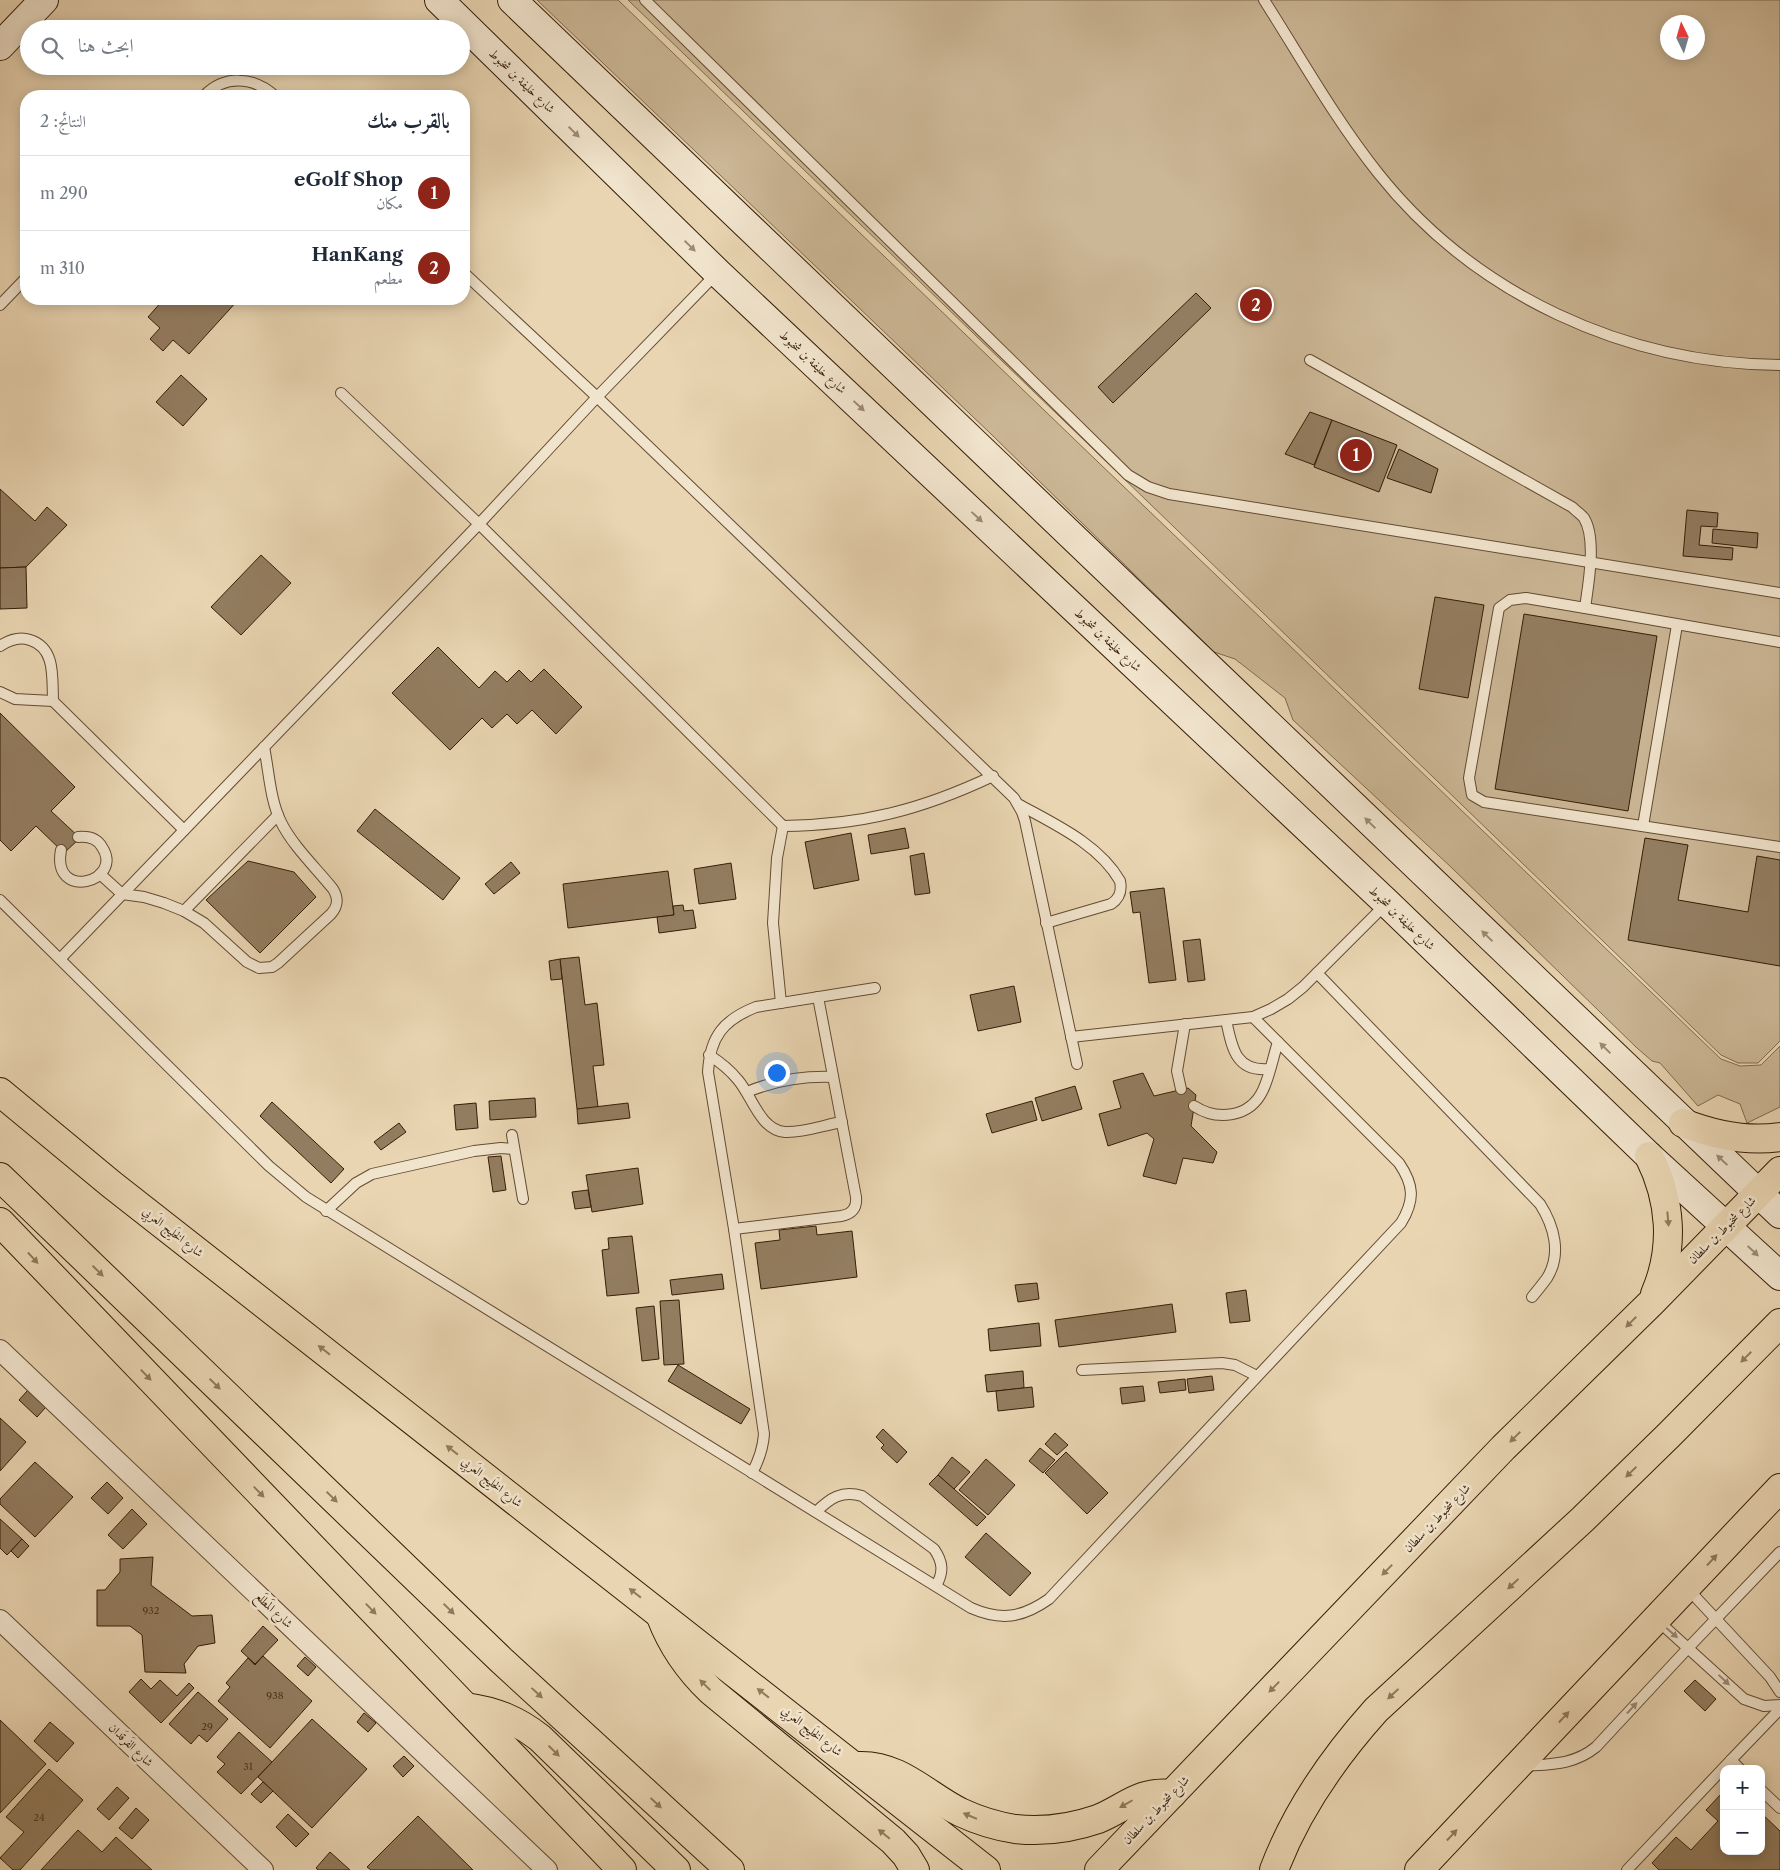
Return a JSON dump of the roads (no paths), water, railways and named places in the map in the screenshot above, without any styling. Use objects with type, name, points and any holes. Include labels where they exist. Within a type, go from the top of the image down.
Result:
[{"type":"main road","points":[[25,20],[44,0]]},
{"type":"main road","name":"شارع خليفة بن شخبوط","points":[[439,0],[460,20]]},
{"type":"main road","points":[[512,0],[1780,1214]]},
{"type":"main road","points":[[0,46],[20,25]]},
{"type":"main road","name":"شارع خليفة بن شخبوط","points":[[470,30],[718,272],[1387,903],[1649,1156],[1780,1276]]},
{"type":"main road","name":"شارع الخَلِيج العَربِي","points":[[0,1092],[111,1184],[856,1766],[986,1870]]},
{"type":"main road","points":[[1683,1123],[1709,1132],[1737,1138],[1756,1139],[1780,1136]]},
{"type":"main road","points":[[1649,1156],[1661,1183],[1669,1227],[1667,1258],[1652,1302]]},
{"type":"main road","name":"شارع شخبوط بن سلطان","points":[[1099,1870],[1503,1448],[1652,1302],[1780,1171]]},
{"type":"main road","points":[[0,1176],[501,1660],[730,1870]]},
{"type":"main road","points":[[0,1222],[622,1870]]},
{"type":"main road","points":[[1274,1870],[1301,1811],[1323,1775],[1348,1741],[1376,1710],[1583,1519],[1780,1323]]},
{"type":"main road","points":[[1419,1870],[1778,1490]]},
{"type":"main road","points":[[659,1612],[674,1647],[697,1678],[893,1841],[906,1855],[915,1870]]},
{"type":"main road","points":[[466,1707],[506,1716],[524,1725],[540,1738],[676,1870]]},
{"type":"main road","points":[[856,1766],[878,1767],[893,1771],[959,1811],[986,1822],[1016,1829],[1045,1830],[1080,1824],[1098,1819],[1144,1795],[1153,1793],[1172,1794]]},
{"type":"street","name":"شارع المَطلَع","points":[[0,1350],[547,1870]]},
{"type":"street","name":"شارع الفَرقَدان","points":[[0,1620],[263,1870]]},
{"type":"lane","points":[[645,0],[1128,474],[1148,487],[1169,494],[1780,593]]},
{"type":"lane","points":[[1264,0],[1358,147],[1379,174],[1409,208],[1437,234],[1493,278],[1550,312],[1640,346],[1684,357],[1720,362],[1780,365]]},
{"type":"lane","points":[[209,90],[213,86],[242,79],[268,90]]},
{"type":"lane","points":[[60,959],[479,524],[597,397],[718,272]]},
{"type":"lane","points":[[470,279],[597,397],[1009,792],[1018,804],[1024,821],[1077,1064]]},
{"type":"lane","points":[[0,305],[20,284]]},
{"type":"lane","points":[[1310,360],[1572,507],[1584,519],[1588,533],[1591,562],[1584,608]]},
{"type":"lane","points":[[341,393],[479,524],[783,826],[819,825],[891,814],[952,795],[993,776]]},
{"type":"lane","points":[[1780,642],[1526,598],[1510,600],[1500,608],[1469,778],[1472,795],[1484,802],[1780,847]]},
{"type":"lane","points":[[1643,826],[1677,624]]},
{"type":"lane","points":[[0,646],[16,638],[26,638],[35,641],[43,647],[49,655],[52,664],[53,701]]},
{"type":"lane","points":[[0,692],[15,700],[53,701],[184,830]]},
{"type":"lane","points":[[100,874],[122,894],[158,901],[184,911],[204,923],[252,966],[266,968],[278,963],[336,909],[338,902],[337,895],[290,837],[278,815],[264,747]]},
{"type":"lane","points":[[1018,804],[1080,840],[1105,862],[1120,881],[1120,894],[1117,900],[1111,904],[1046,923]]},
{"type":"lane","points":[[184,911],[278,815]]},
{"type":"lane","points":[[781,1003],[773,923],[777,858],[783,826]]},
{"type":"lane","points":[[61,850],[61,866],[64,874],[78,882],[94,880],[105,867],[105,851],[101,844],[94,839],[86,836],[78,837]]},
{"type":"lane","points":[[0,900],[269,1166],[306,1197],[971,1608],[986,1614],[1003,1616],[1035,1609],[1048,1599],[1401,1223],[1408,1212],[1411,1186],[1407,1174],[1400,1163],[1253,1017]]},
{"type":"lane","points":[[1071,1037],[1253,1017],[1271,1010],[1288,999],[1317,973],[1387,903]]},
{"type":"lane","points":[[1317,973],[1540,1204],[1551,1224],[1555,1247],[1553,1262],[1547,1277],[1532,1297]]},
{"type":"lane","points":[[752,1472],[759,1461],[764,1434],[734,1229],[708,1072],[709,1055],[715,1038],[726,1024],[740,1013],[756,1007],[875,988]]},
{"type":"lane","points":[[734,1229],[841,1216],[852,1212],[855,1208],[856,1197],[818,997]]},
{"type":"lane","points":[[1226,1020],[1233,1049],[1237,1057],[1252,1068],[1260,1070],[1270,1069]]},
{"type":"lane","points":[[1181,1090],[1177,1071],[1185,1024]]},
{"type":"lane","points":[[1194,1106],[1212,1115],[1222,1116],[1242,1111],[1258,1098],[1263,1090],[1278,1042]]},
{"type":"lane","points":[[709,1055],[730,1071],[747,1092],[768,1124],[783,1132],[792,1132],[842,1122]]},
{"type":"lane","points":[[747,1092],[764,1085],[789,1079],[833,1077]]},
{"type":"lane","points":[[512,1135],[523,1199]]},
{"type":"lane","points":[[326,1211],[356,1183],[372,1174],[474,1151],[501,1148],[514,1149]]},
{"type":"lane","points":[[1082,1370],[1222,1362],[1235,1365],[1257,1376]]},
{"type":"lane","points":[[816,1512],[834,1496],[843,1493],[853,1493],[862,1496],[934,1549],[940,1557],[942,1567],[941,1577],[936,1586]]},
{"type":"lane","points":[[1517,1767],[1568,1762],[1587,1754],[1780,1552]]},
{"type":"lane","points":[[1686,1588],[1770,1677],[1780,1692]]},
{"type":"lane","points":[[1656,1619],[1744,1699],[1764,1706],[1780,1705]]},
{"type":"lane","points":[[1626,1870],[1780,1708]]},
{"type":"lane","points":[[1731,1760],[1736,1765]]},
{"type":"lane","points":[[1765,1794],[1780,1808]]},
{"type":"place","name":"HanKang","points":[[1256,305]]},
{"type":"place","name":"eGolf Shop","points":[[1356,455]]}]
